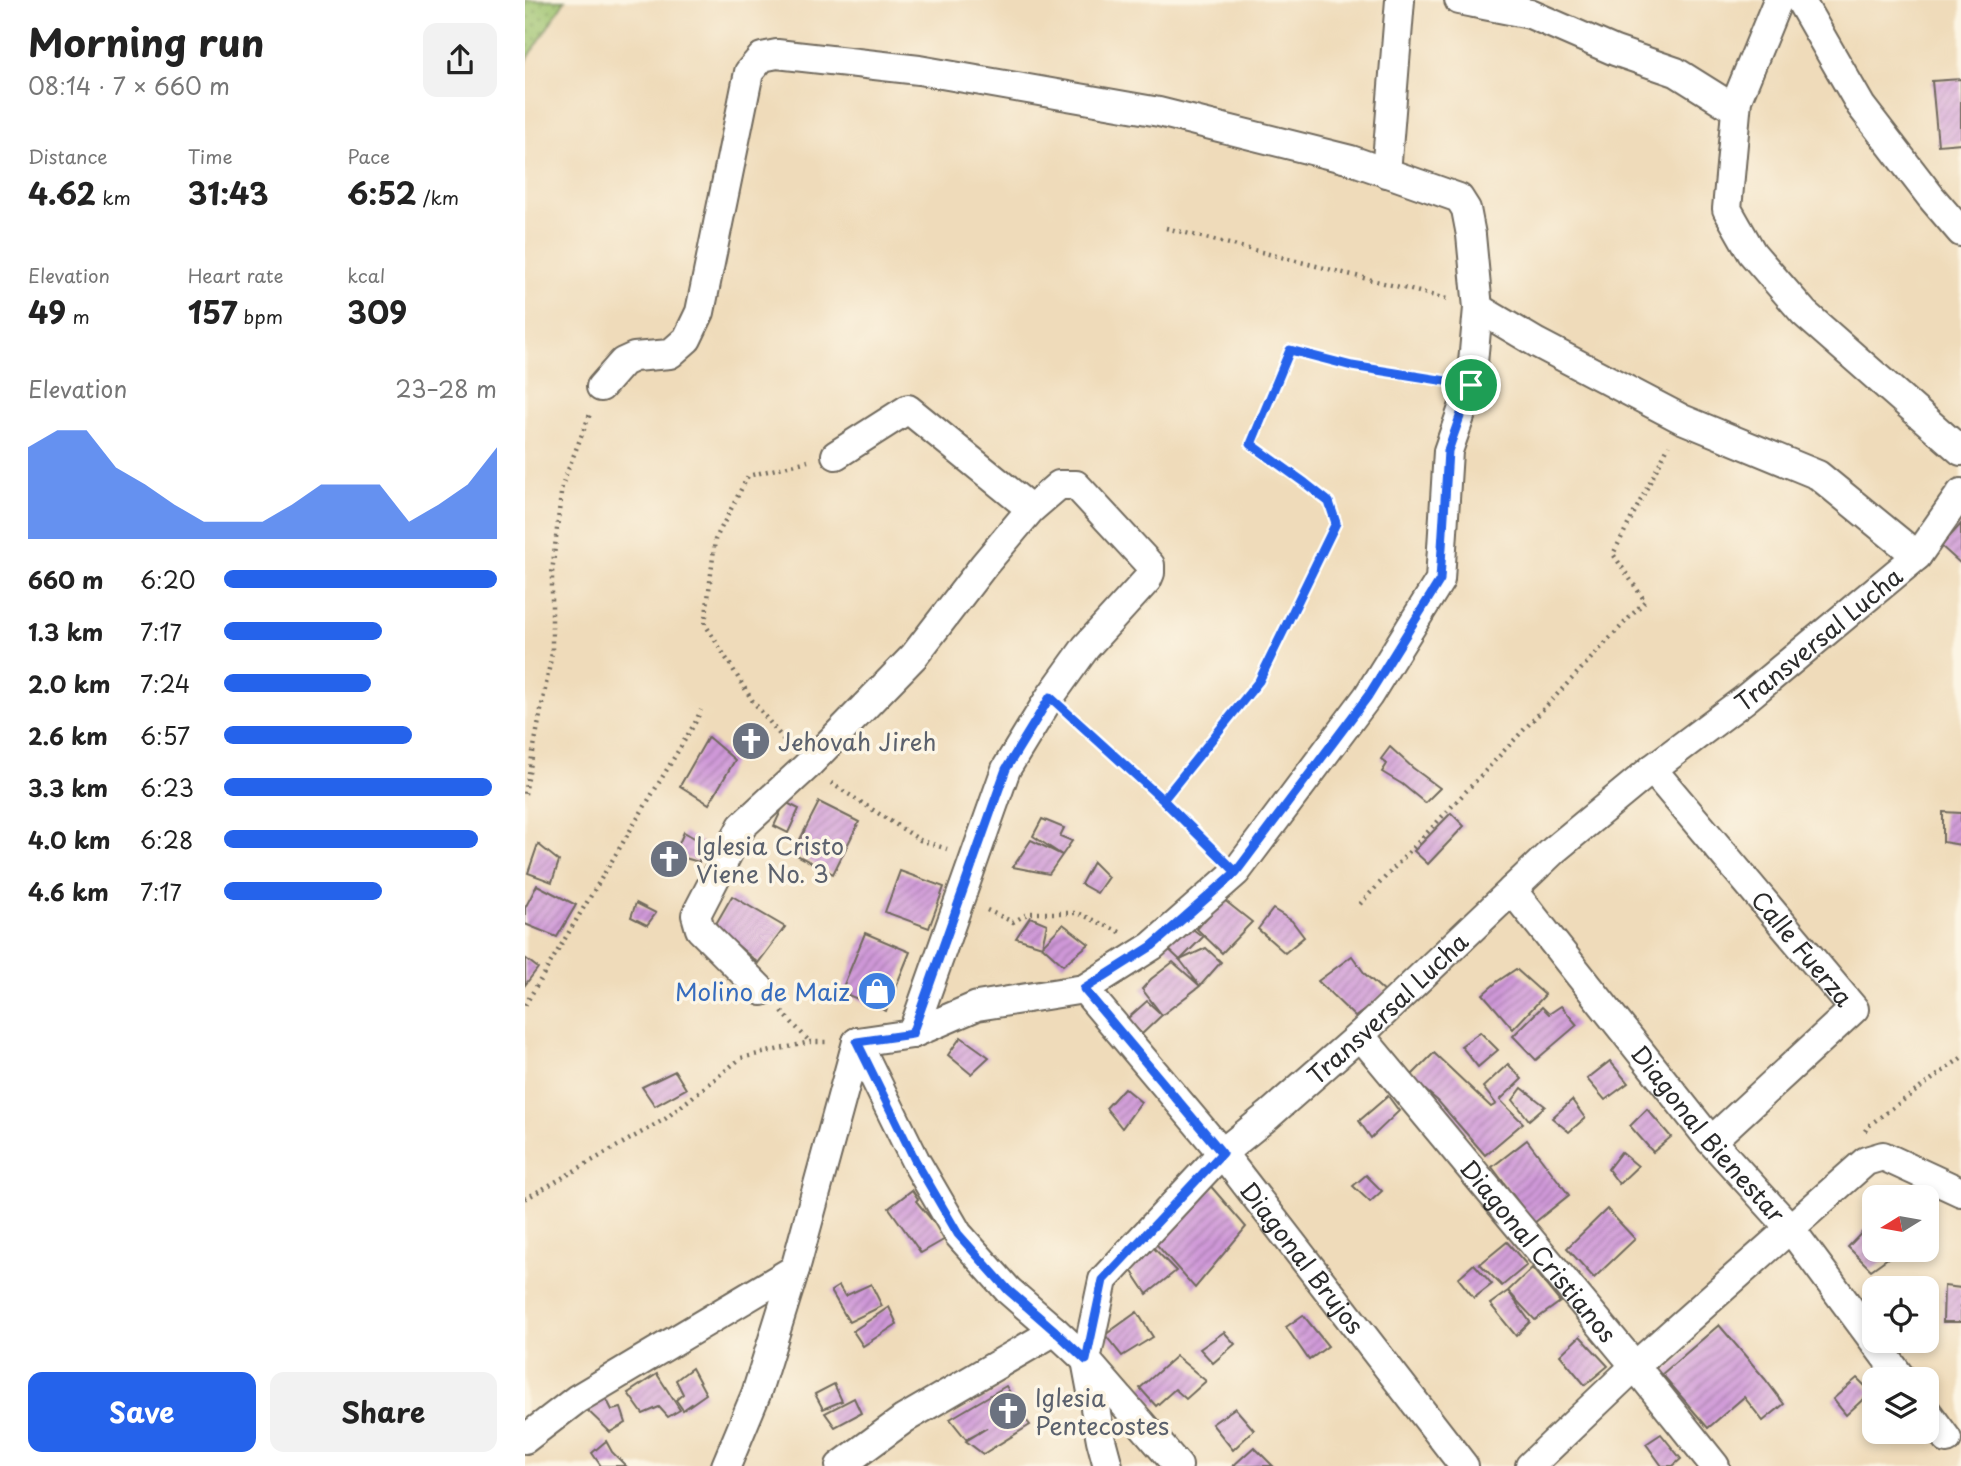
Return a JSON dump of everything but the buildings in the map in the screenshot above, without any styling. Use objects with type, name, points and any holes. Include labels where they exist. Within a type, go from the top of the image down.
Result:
[{"type":"street","points":[[1386,173],[1400,0]]},
{"type":"street","points":[[1459,0],[1530,14],[1615,51],[1675,72],[1735,109]]},
{"type":"street","points":[[1778,0],[1737,100],[1727,209],[1752,253],[1804,313],[1961,451]]},
{"type":"street","points":[[1800,0],[1861,106],[1961,232]]},
{"type":"street","points":[[601,387],[623,362],[634,357],[670,354],[687,339],[692,330],[700,312],[749,72],[762,57],[777,54],[919,70],[1159,112],[1351,160],[1459,198],[1467,209],[1478,307],[1471,385],[1448,451],[1440,580],[1368,696],[1236,872],[1152,946],[1084,989],[977,1006],[912,1034],[857,1042]]},
{"type":"street","points":[[1478,307],[1537,343],[1682,419],[1818,475],[1917,556]]},
{"type":"street","points":[[837,455],[908,409],[1031,509]]},
{"type":"street","points":[[762,991],[700,929],[696,915],[742,826],[806,767],[914,656],[1031,509],[1059,485],[1076,485],[1150,565],[1150,573],[1147,580],[1086,647],[1050,697],[1006,769],[912,1034]]},
{"type":"street","name":"Transversal Lucha","points":[[1086,1360],[1103,1280],[1222,1153],[1360,1035],[1554,850],[1652,769],[1744,700],[1917,556],[1961,493]]},
{"type":"street","name":"Calle Fuerza","points":[[1652,769],[1854,1009],[1711,1141]]},
{"type":"street","name":"Diagonal Bienestar","points":[[1512,890],[1711,1141],[1790,1228],[1893,1367]]},
{"type":"street","name":"Diagonal Brujos","points":[[1084,989],[1222,1153],[1464,1466]]},
{"type":"street","name":"Diagonal Cristianos","points":[[1360,1035],[1716,1466]]},
{"type":"street","points":[[726,1466],[756,1394],[795,1269],[857,1042]]},
{"type":"street","points":[[857,1042],[915,1160],[958,1234],[1008,1290],[1086,1360],[1178,1466]]},
{"type":"street","points":[[1530,1466],[1635,1366],[1866,1161],[1883,1156],[1961,1192]]},
{"type":"street","points":[[525,1439],[577,1399],[795,1269]]},
{"type":"street","points":[[840,1466],[904,1419],[1055,1331]]},
{"type":"street","points":[[1086,1360],[1108,1466]]},
{"type":"street","points":[[1939,1428],[1947,1439]]},
{"type":"path","points":[[1166,228],[1478,307]]},
{"type":"path","points":[[1163,800],[1259,681],[1336,523],[1329,502],[1251,444],[1290,350],[1352,366],[1471,385]]},
{"type":"path","points":[[525,794],[552,653],[552,573],[562,485],[601,387]]},
{"type":"path","points":[[1360,904],[1645,601],[1613,554],[1682,419]]},
{"type":"path","points":[[705,624],[715,540],[748,475],[837,455]]},
{"type":"path","points":[[1050,697],[1163,800],[1236,872]]},
{"type":"path","points":[[525,1005],[701,710]]},
{"type":"path","points":[[960,899],[1013,922],[1029,913],[1078,913],[1152,946]]},
{"type":"path","points":[[525,1199],[665,1119],[741,1058],[810,1042],[762,991]]},
{"type":"path","points":[[1866,1161],[1855,1147],[1868,1126],[1961,1058]]},
{"type":"green space","points":[[525,0],[565,0],[525,63]]},
{"type":"place","name":"Jehovah Jireh","points":[[751,741]]},
{"type":"place","name":"Iglesia Cristo Viene No. 3","points":[[669,859]]},
{"type":"place","name":"Molino de Maiz","points":[[877,991]]},
{"type":"place","name":"Iglesia Pentecostes","points":[[1008,1411]]},
{"type":"route","points":[[1471,385],[1352,366],[1290,350],[1251,444],[1329,502],[1336,523],[1259,681],[1163,800],[1236,872],[1152,946],[1084,989],[1222,1153],[1103,1280],[1086,1360],[1008,1290],[958,1234],[915,1160],[857,1042],[912,1034],[1006,769],[1050,697],[1163,800],[1236,872],[1368,696],[1440,580],[1448,451],[1471,385]]}]
